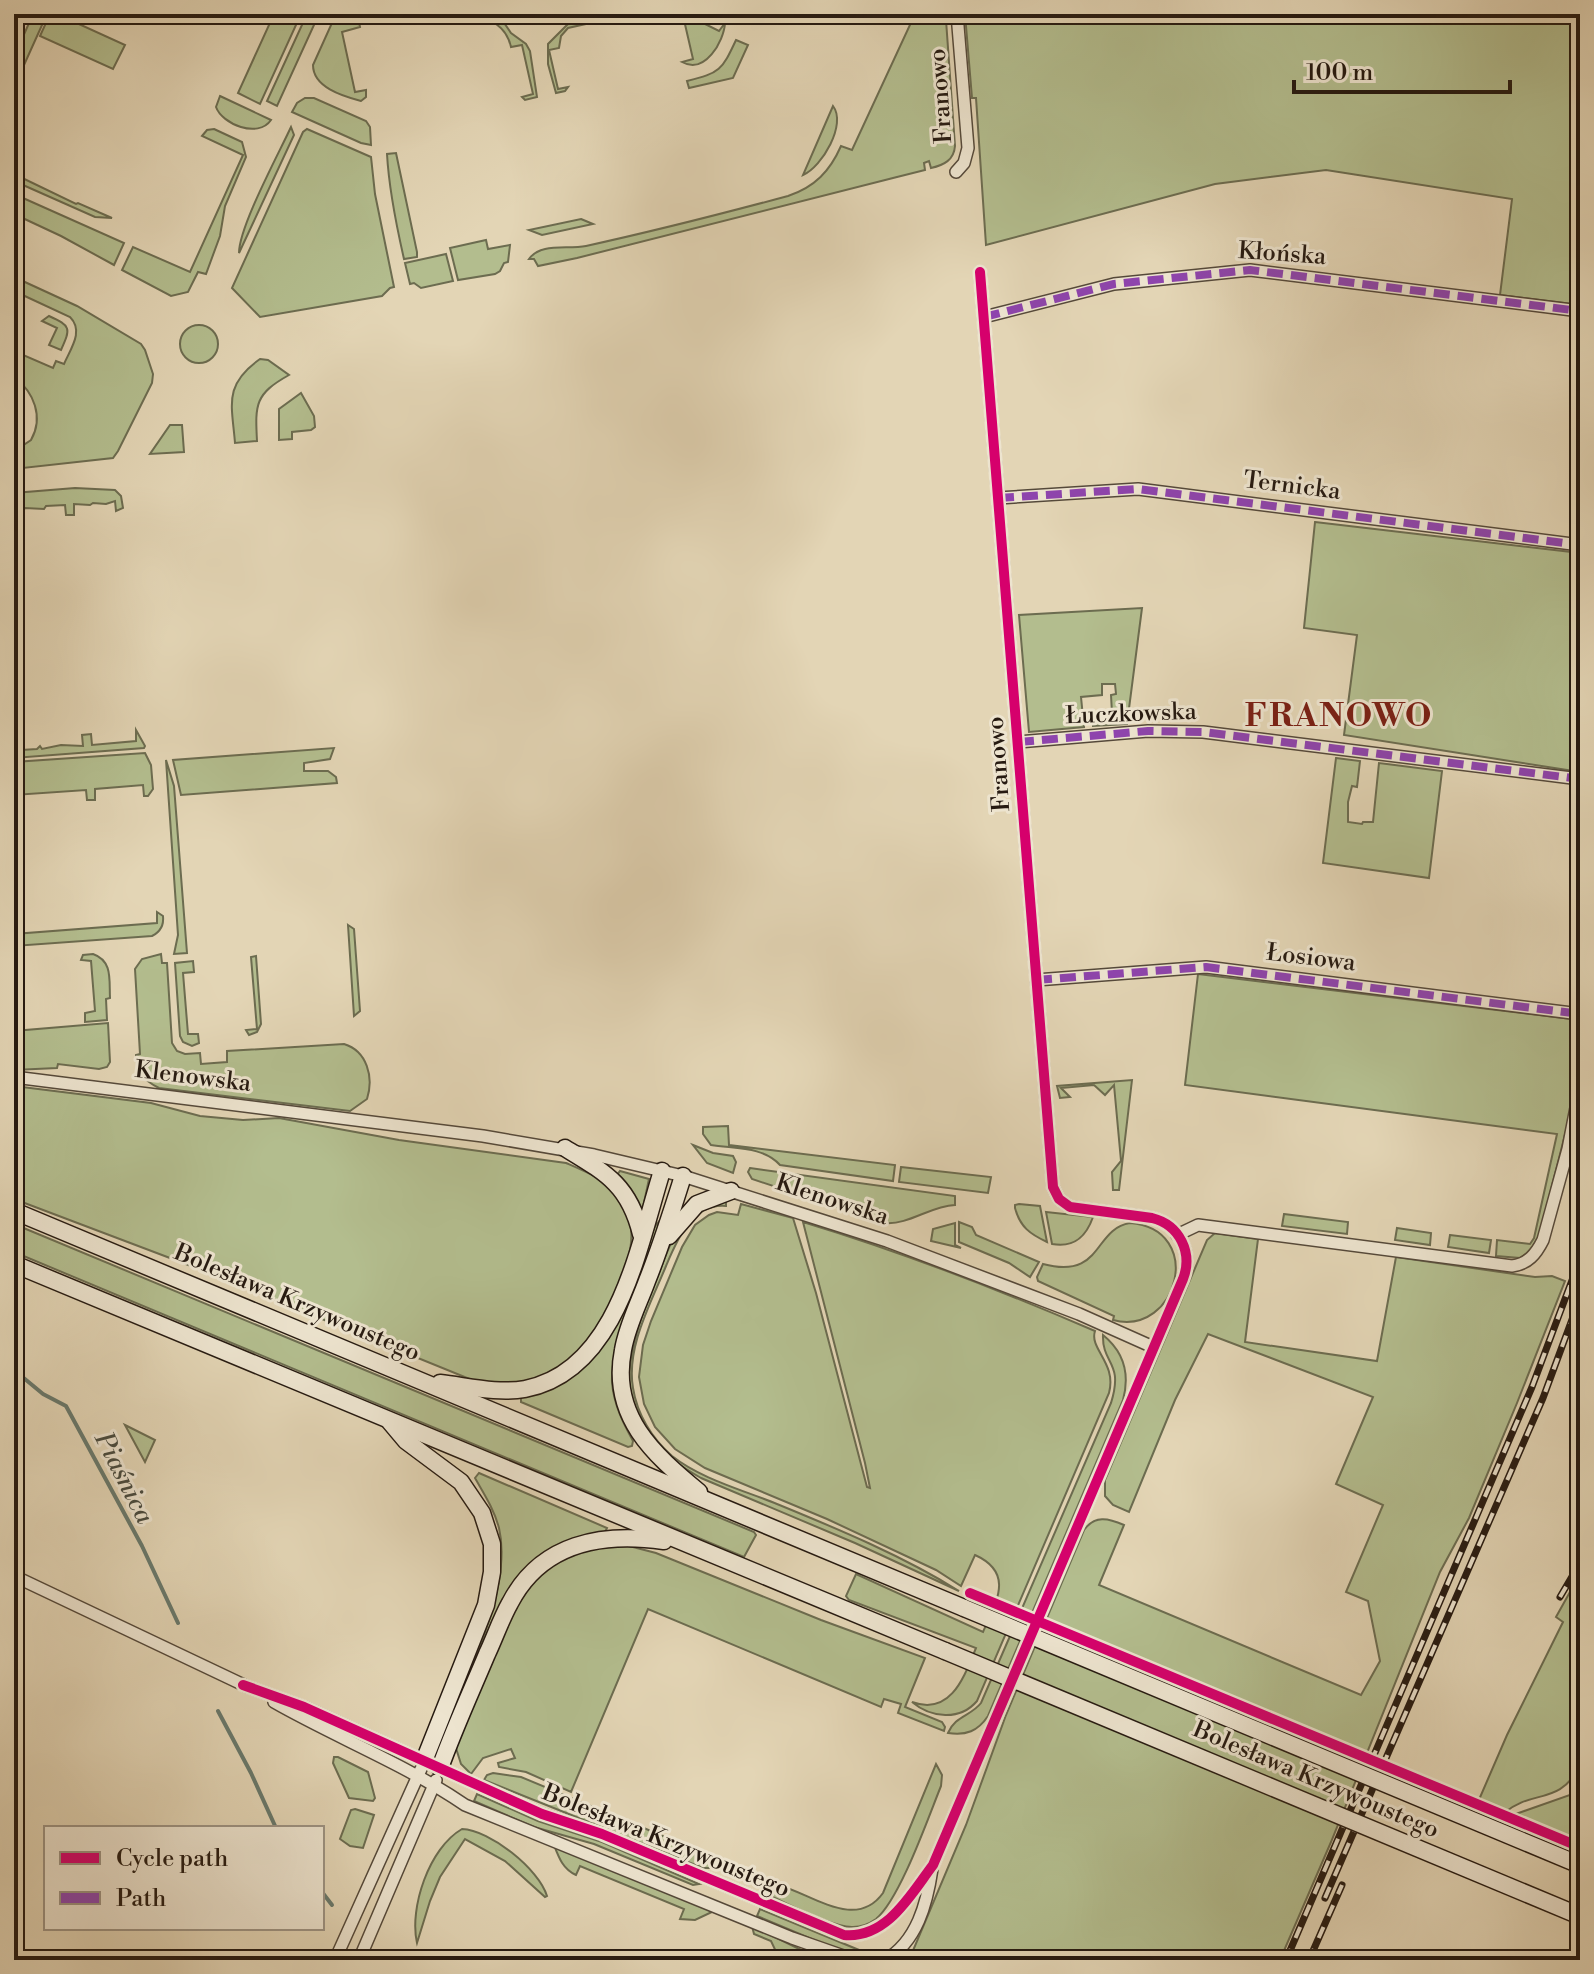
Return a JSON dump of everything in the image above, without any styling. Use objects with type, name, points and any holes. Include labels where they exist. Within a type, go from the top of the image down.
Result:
[{"type":"main road","points":[[565,1148],[603,1171],[625,1191],[636,1211],[642,1236]]},
{"type":"main road","points":[[417,1380],[501,1391],[523,1390],[560,1376],[589,1353],[618,1305],[662,1171]]},
{"type":"main road","points":[[683,1176],[658,1255],[627,1334],[621,1365],[623,1389],[630,1416],[649,1448],[713,1503]]},
{"type":"main road","points":[[658,1255],[673,1229],[689,1211],[706,1199],[731,1191]]},
{"type":"main road","name":"Bolesława Krzywoustego","points":[[14,1211],[1580,1865]]},
{"type":"main road","name":"Bolesława Krzywoustego","points":[[14,1264],[1580,1916]]},
{"type":"main road","points":[[14,1278],[51,1280]]},
{"type":"main road","points":[[387,1418],[406,1441],[461,1482],[482,1513],[492,1544],[492,1572],[486,1605],[421,1768]]},
{"type":"main road","points":[[437,1776],[454,1729],[510,1601],[528,1576],[544,1561],[580,1543],[612,1539],[657,1540],[689,1546]]},
{"type":"street","name":"Franowo","points":[[956,172],[965,160],[968,148],[957,14]]},
{"type":"street","name":"Kłońska","points":[[984,317],[1114,284],[1250,270],[1580,311]]},
{"type":"street","name":"Franowo","points":[[980,272],[1055,1192],[1070,1207],[1158,1219],[1177,1235]]},
{"type":"street","name":"Ternicka","points":[[998,498],[1148,490],[1580,545]]},
{"type":"street","name":"Łuczkowska","points":[[1018,742],[1148,731],[1203,732],[1580,779]]},
{"type":"street","name":"Łosiowa","points":[[1036,980],[1206,967],[1580,1014]]},
{"type":"street","name":"Klenowska","points":[[14,1077],[565,1148],[683,1176],[887,1241],[1079,1314],[1153,1347]]},
{"type":"street","points":[[885,1960],[900,1950],[913,1932],[928,1896],[933,1865],[1187,1267],[1186,1252],[1177,1235],[1198,1225],[1512,1266],[1525,1263],[1538,1251],[1547,1226],[1568,1149],[1580,1087]]},
{"type":"street","points":[[14,1576],[243,1685],[317,1726],[437,1776],[359,1960]]},
{"type":"street","points":[[243,1685],[304,1707],[390,1746],[421,1768]]},
{"type":"street","points":[[335,1960],[421,1768]]},
{"type":"street","name":"Bolesława Krzywoustego","points":[[437,1776],[602,1834],[839,1933],[861,1935],[879,1926],[900,1909],[933,1865]]},
{"type":"street","name":"Bolesława Krzywoustego","points":[[437,1776],[465,1805],[855,1960]]},
{"type":"green space","points":[[33,14],[47,14],[15,85],[14,57]]},
{"type":"green space","points":[[50,14],[57,14],[125,45],[113,69],[40,36]]},
{"type":"green space","points":[[274,14],[301,14],[260,104],[238,93]]},
{"type":"green space","points":[[307,14],[319,14],[277,106],[267,101]]},
{"type":"green space","points":[[336,14],[371,14],[358,17],[360,27],[342,32],[355,92],[366,90],[366,97],[361,101],[323,85],[314,73],[313,65]]},
{"type":"green space","points":[[471,14],[500,17],[511,33],[526,44],[530,51],[537,97],[525,100],[522,97],[533,94],[522,45],[511,47],[497,24]]},
{"type":"green space","points":[[631,14],[568,28],[561,36],[559,48],[549,50],[558,89],[568,87],[556,93],[548,64],[548,44],[568,24]]},
{"type":"green space","points":[[678,14],[685,14],[719,31],[725,23],[717,47],[698,64],[682,62],[693,59],[684,20],[673,22]]},
{"type":"green space","points":[[915,14],[944,14],[946,20],[955,146],[953,155],[944,163],[931,168],[929,161],[924,163],[925,170],[577,258],[538,266],[534,259],[529,259],[547,248],[586,246],[713,216],[788,196],[814,183],[827,170],[841,146],[852,150]]},
{"type":"green space","points":[[965,14],[1580,14],[1580,305],[1500,295],[1512,199],[1326,170],[1215,184],[986,245],[976,98],[972,98]]},
{"type":"green space","points":[[736,40],[748,45],[733,78],[689,88],[687,81],[719,69]]},
{"type":"green space","points":[[220,96],[271,120],[265,126],[249,129],[233,124],[216,107]]},
{"type":"green space","points":[[305,98],[314,98],[366,121],[370,127],[371,145],[292,112],[297,103]]},
{"type":"green space","points":[[833,106],[837,114],[835,134],[818,163],[803,175]]},
{"type":"green space","points":[[291,127],[294,135],[239,253],[252,209]]},
{"type":"green space","points":[[214,129],[242,142],[246,157],[225,206],[220,236],[206,274],[198,272],[188,292],[171,296],[122,270],[133,247],[190,272],[243,155],[202,136],[207,130]]},
{"type":"green space","points":[[307,129],[371,157],[375,194],[394,287],[382,296],[260,317],[232,288]]},
{"type":"green space","points":[[396,153],[417,252],[417,257],[404,259],[393,207],[387,154]]},
{"type":"green space","points":[[14,174],[112,218],[95,217],[14,181]]},
{"type":"green space","points":[[14,194],[124,243],[114,265],[14,214]]},
{"type":"green space","points":[[581,219],[593,224],[542,235],[529,230]]},
{"type":"green space","points":[[486,240],[488,249],[510,245],[508,262],[495,274],[458,280],[450,248]]},
{"type":"green space","points":[[446,254],[453,281],[421,288],[410,284],[405,263]]},
{"type":"green space","points":[[14,277],[77,306],[141,344],[145,350],[153,374],[152,383],[113,458],[14,469],[14,446],[22,446],[31,440],[37,414],[32,397],[14,377],[14,351],[53,368],[56,361],[64,364],[73,346],[76,328],[70,317],[14,291]]},
{"type":"green space","points":[[49,316],[67,328],[61,350],[49,345],[57,328],[42,321]]},
{"type":"green space","points":[[199,325],[212,331],[218,344],[212,357],[199,363],[186,357],[180,344],[186,331]]},
{"type":"green space","points":[[260,359],[268,360],[289,375],[263,394],[257,409],[257,441],[235,443],[232,396],[240,378]]},
{"type":"green space","points":[[301,393],[314,416],[315,427],[292,432],[292,439],[279,440],[279,409]]},
{"type":"green space","points":[[170,425],[182,425],[184,452],[150,454]]},
{"type":"green space","points":[[75,488],[115,490],[121,496],[123,508],[116,511],[115,501],[74,504],[74,515],[66,515],[65,505],[46,506],[44,509],[25,508],[23,511],[14,509],[14,493]]},
{"type":"green space","points":[[1315,522],[1580,553],[1580,772],[1344,735],[1357,635],[1304,628]]},
{"type":"green space","points":[[1142,608],[1127,724],[1093,726],[1093,714],[1112,713],[1111,695],[1116,694],[1115,684],[1102,684],[1102,695],[1081,697],[1084,727],[1029,732],[1019,615]]},
{"type":"green space","points":[[136,730],[144,748],[14,758],[14,751],[19,748],[83,746],[82,735],[91,734],[92,745],[136,741]]},
{"type":"green space","points":[[334,748],[330,759],[304,763],[304,771],[328,771],[336,777],[337,783],[181,795],[173,760]]},
{"type":"green space","points":[[145,753],[151,765],[153,789],[148,796],[144,796],[143,785],[95,789],[95,800],[87,800],[86,790],[14,795],[14,762]]},
{"type":"green space","points":[[1336,758],[1360,761],[1357,787],[1352,786],[1348,802],[1348,822],[1362,824],[1373,822],[1379,763],[1442,771],[1429,878],[1323,863]]},
{"type":"green space","points":[[166,760],[174,786],[187,953],[174,954],[178,935]]},
{"type":"green space","points":[[157,912],[163,916],[163,922],[152,936],[14,946],[14,934],[157,923]]},
{"type":"green space","points":[[348,925],[354,929],[360,1011],[354,1016]]},
{"type":"green space","points":[[93,954],[107,966],[110,998],[106,999],[107,1020],[85,1022],[85,1013],[95,1011],[91,961],[81,960],[83,955]]},
{"type":"green space","points":[[161,954],[162,963],[167,963],[172,1043],[177,1051],[200,1053],[201,1064],[227,1062],[227,1051],[344,1044],[358,1052],[367,1066],[370,1082],[367,1099],[350,1111],[159,1088],[149,1082],[139,1071],[136,1055],[140,1054],[135,969],[142,959]]},
{"type":"green space","points":[[256,956],[261,1024],[257,1032],[249,1035],[246,1030],[257,1029],[251,957]]},
{"type":"green space","points":[[193,961],[194,972],[183,973],[188,1034],[198,1034],[199,1043],[192,1046],[183,1042],[180,1036],[175,963]]},
{"type":"green space","points":[[1198,974],[1580,1020],[1580,1067],[1573,1103],[1539,1237],[1530,1251],[1520,1258],[1496,1256],[1497,1240],[1530,1244],[1534,1238],[1557,1134],[1185,1085]]},
{"type":"green space","points":[[108,1023],[110,1062],[107,1067],[99,1069],[58,1064],[57,1068],[14,1070],[14,1031]]},
{"type":"green space","points":[[1132,1080],[1119,1190],[1113,1190],[1112,1172],[1121,1161],[1114,1085],[1105,1095],[1094,1085],[1061,1088],[1070,1097],[1060,1098],[1057,1086]]},
{"type":"green space","points":[[14,1086],[151,1103],[200,1116],[243,1120],[279,1118],[399,1140],[566,1163],[605,1182],[622,1199],[631,1229],[627,1264],[599,1324],[561,1367],[529,1381],[506,1383],[472,1380],[199,1269],[14,1199]]},
{"type":"green space","points":[[728,1126],[729,1145],[895,1165],[893,1181],[780,1165],[757,1151],[711,1145],[703,1134],[703,1127]]},
{"type":"green space","points":[[693,1145],[713,1153],[733,1156],[736,1162],[733,1173],[707,1163]]},
{"type":"green space","points":[[901,1167],[991,1177],[988,1193],[899,1182]]},
{"type":"green space","points":[[750,1168],[955,1196],[955,1205],[903,1221],[885,1223],[752,1179],[748,1172]]},
{"type":"green space","points":[[620,1171],[649,1179],[642,1212],[617,1175]]},
{"type":"green space","points":[[726,1201],[726,1206],[704,1210],[687,1225],[670,1256],[641,1326],[632,1373],[635,1398],[646,1425],[672,1456],[696,1471],[870,1544],[959,1591],[701,1478],[671,1459],[650,1438],[637,1417],[630,1394],[629,1370],[642,1315],[665,1257],[679,1227],[691,1214]]},
{"type":"green space","points":[[741,1204],[793,1218],[867,1487],[870,1488],[865,1463],[803,1222],[950,1272],[1095,1331],[1096,1344],[1109,1373],[1109,1393],[977,1701],[962,1712],[936,1714],[912,1702],[937,1704],[946,1699],[961,1682],[976,1648],[849,1600],[846,1596],[856,1574],[983,1632],[999,1589],[995,1570],[987,1562],[975,1555],[961,1586],[936,1570],[827,1519],[705,1468],[675,1449],[655,1427],[644,1404],[639,1377],[643,1345],[682,1247],[695,1225],[717,1212],[738,1215]]},
{"type":"green space","points":[[1019,1204],[1040,1206],[1047,1242],[1023,1225],[1015,1208]]},
{"type":"green space","points":[[1046,1212],[1093,1217],[1078,1240],[1060,1245],[1052,1244]]},
{"type":"green space","points":[[1284,1214],[1348,1222],[1347,1234],[1282,1226]]},
{"type":"green space","points":[[663,1217],[623,1322],[613,1365],[615,1399],[633,1441],[632,1446],[628,1447],[521,1402],[521,1396],[570,1376],[599,1350],[608,1338],[655,1226]]},
{"type":"green space","points":[[959,1222],[972,1227],[976,1235],[1039,1262],[1030,1277],[1009,1263],[959,1242]]},
{"type":"green space","points":[[955,1223],[955,1245],[961,1248],[931,1241],[933,1229]]},
{"type":"green space","points":[[1130,1223],[1154,1230],[1169,1243],[1175,1261],[1174,1280],[1167,1298],[1154,1313],[1136,1321],[1113,1320],[1114,1316],[1038,1281],[1043,1264],[1062,1267],[1077,1265],[1087,1260],[1109,1234]]},
{"type":"green space","points":[[14,1224],[756,1535],[744,1557],[14,1252]]},
{"type":"green space","points":[[1397,1228],[1431,1233],[1430,1245],[1395,1240]]},
{"type":"green space","points":[[1215,1233],[1258,1239],[1245,1342],[1377,1361],[1396,1257],[1535,1277],[1552,1276],[1565,1281],[1469,1518],[1440,1572],[1280,1960],[909,1960],[966,1825],[1006,1715],[1088,1525],[1097,1520],[1107,1520],[1124,1525],[1099,1585],[1361,1695],[1380,1661],[1368,1601],[1346,1592],[1383,1505],[1336,1484],[1373,1397],[1208,1334],[1175,1400],[1129,1512],[1113,1505],[1105,1496],[1105,1480],[1207,1240]]},
{"type":"green space","points":[[1450,1235],[1491,1240],[1489,1253],[1448,1247]]},
{"type":"green space","points":[[1103,1335],[1124,1364],[1126,1381],[1123,1400],[988,1716],[971,1731],[948,1733],[955,1723],[981,1703],[1111,1403],[1115,1379]]},
{"type":"green space","points":[[125,1425],[155,1440],[145,1462]]},
{"type":"green space","points":[[479,1473],[607,1528],[605,1532],[578,1537],[554,1547],[514,1581],[438,1750],[436,1748],[482,1640],[499,1581],[502,1553],[499,1528],[475,1478]]},
{"type":"green space","points":[[596,1546],[629,1546],[656,1553],[821,1620],[925,1658],[905,1707],[942,1722],[944,1731],[898,1713],[901,1704],[884,1699],[881,1707],[648,1609],[571,1792],[526,1772],[499,1767],[498,1763],[515,1758],[511,1749],[483,1758],[471,1774],[461,1764],[455,1745],[490,1657],[512,1613],[541,1571],[563,1558]]},
{"type":"green space","points":[[1580,1574],[1580,1766],[1563,1787],[1525,1801],[1504,1813],[1478,1802],[1563,1622],[1556,1617]]},
{"type":"green space","points":[[334,1757],[368,1772],[375,1798],[373,1801],[349,1798],[333,1763]]},
{"type":"green space","points":[[936,1764],[942,1775],[941,1786],[904,1877],[876,1919],[862,1926],[844,1926],[766,1894],[777,1885],[846,1909],[859,1909],[872,1904],[883,1893]]},
{"type":"green space","points":[[493,1773],[521,1777],[716,1858],[710,1868],[703,1868],[484,1780]]},
{"type":"green space","points":[[1580,1780],[1580,1845],[1510,1816],[1570,1795]]},
{"type":"green space","points":[[477,1794],[538,1821],[602,1842],[699,1884],[693,1885],[594,1844],[534,1827],[474,1801]]},
{"type":"green space","points":[[351,1810],[374,1815],[363,1848],[350,1846],[340,1839]]},
{"type":"green space","points":[[462,1829],[486,1836],[512,1853],[534,1874],[547,1896],[505,1861],[465,1839],[440,1877],[417,1943],[416,1913],[424,1880],[440,1850]]},
{"type":"green space","points":[[554,1845],[714,1911],[695,1920],[680,1919],[684,1909],[580,1866],[576,1875],[572,1873],[562,1863]]},
{"type":"green space","points":[[760,1909],[859,1950],[871,1959],[857,1958],[757,1916]]},
{"type":"green space","points":[[752,1926],[822,1960],[780,1960],[771,1941],[754,1934]]},
{"type":"waterway","name":"Piaśnica","points":[[14,1370],[43,1394],[66,1406],[142,1546],[178,1623]]},
{"type":"waterway","name":"Piaśnica","points":[[218,1711],[275,1826]]},
{"type":"waterway","name":"Piaśnica","points":[[324,1895],[332,1905]]},
{"type":"railway","points":[[1286,1960],[1532,1387],[1580,1259]]},
{"type":"railway","points":[[1325,1898],[1543,1398],[1580,1298]]},
{"type":"railway","points":[[1560,1597],[1580,1563]]},
{"type":"railway","points":[[1309,1960],[1342,1885]]},
{"type":"marked path","points":[[984,317],[1114,284],[1250,270],[1580,311]]},
{"type":"marked path","points":[[998,498],[1138,489],[1580,545]]},
{"type":"marked path","points":[[1018,742],[1148,731],[1203,732],[1580,779]]},
{"type":"marked path","points":[[1036,980],[1206,967],[1580,1014]]},
{"type":"cycle path","points":[[243,1685],[304,1707],[542,1814],[602,1834],[844,1935],[873,1930],[885,1922],[907,1901],[933,1865],[1186,1269],[1182,1241],[1162,1222],[1070,1207],[1059,1199],[1053,1187],[980,272]]},
{"type":"cycle path","points":[[970,1593],[1580,1847]]},
{"type":"district","name":"FRANOWO","points":[[1339,716]]}]
